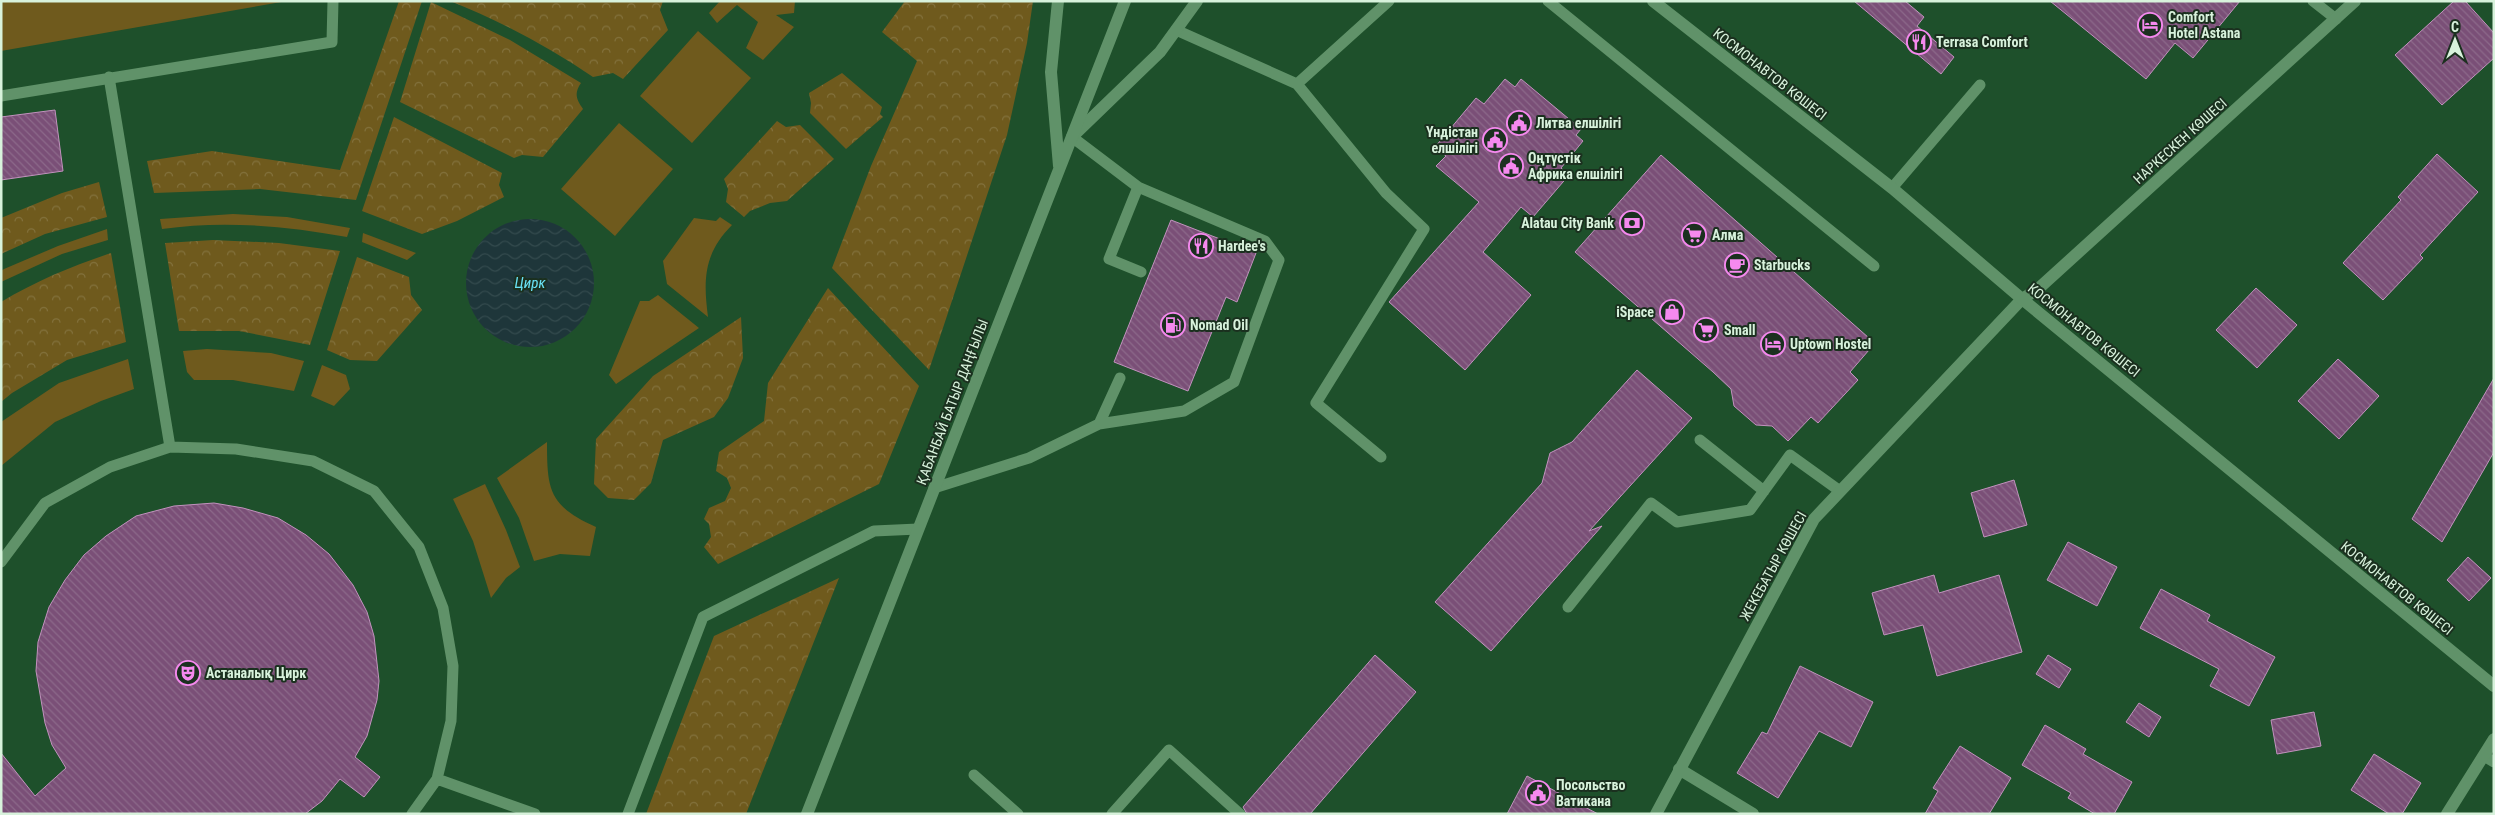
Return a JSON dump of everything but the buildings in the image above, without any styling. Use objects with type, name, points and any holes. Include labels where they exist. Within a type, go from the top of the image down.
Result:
[{"type":"street","points":[[1058,1],[1051,72],[1059,170]]},
{"type":"street","name":"ҚАБАНБАЙ БАТЫР ДАҢҒЫЛЫ","points":[[807,814],[1125,1]]},
{"type":"street","points":[[1072,137],[1160,52],[1197,1]]},
{"type":"street","name":"КОСМОНАВТОВ КӨШЕСІ","points":[[1653,1],[1892,188],[2022,298],[2494,686]]},
{"type":"street","name":"НАРКЕСКЕН КӨШЕСІ","points":[[2022,298],[2038,289],[2355,1]]},
{"type":"street","name":"ЖЕКЕБАТЫР КӨШЕСІ","points":[[1656,814],[1814,518],[2022,298]]},
{"type":"street","points":[[2447,814],[2489,759],[2494,739]]},
{"type":"street","points":[[1679,768],[1753,814]]},
{"type":"lane","points":[[1,96],[332,42],[333,1]]},
{"type":"lane","points":[[1297,84],[1389,1]]},
{"type":"lane","points":[[1548,1],[1874,266]]},
{"type":"lane","points":[[2313,1],[2336,19]]},
{"type":"lane","points":[[1176,30],[1297,84],[1386,193],[1424,229],[1316,403],[1380,457]]},
{"type":"lane","points":[[109,77],[170,448]]},
{"type":"lane","points":[[1892,188],[1980,85]]},
{"type":"lane","points":[[934,488],[1029,458],[1099,424],[1184,411],[1234,382],[1279,260],[1265,241],[1138,187],[1072,137]]},
{"type":"lane","points":[[1138,187],[1109,259],[1141,272]]},
{"type":"lane","points":[[1099,424],[1120,378]]},
{"type":"lane","points":[[1700,440],[1764,491]]},
{"type":"lane","points":[[1,562],[45,503],[110,467],[170,448],[236,449],[313,461],[374,491],[419,547],[443,608],[453,666],[451,721],[437,779],[412,814]]},
{"type":"lane","points":[[1568,607],[1651,503],[1677,522],[1750,510],[1790,455],[1840,491]]},
{"type":"lane","points":[[628,814],[703,617],[874,531],[918,530]]},
{"type":"lane","points":[[1112,814],[1168,750],[1240,814]]},
{"type":"lane","points":[[974,775],[1018,814]]},
{"type":"lane","points":[[437,779],[535,814]]},
{"type":"green space","points":[[1,1],[287,1],[1,51]]},
{"type":"green space","points":[[399,1],[422,1],[356,200],[260,189],[154,193],[147,161],[212,151],[340,170]]},
{"type":"green space","points":[[450,1],[663,1],[660,10],[668,30],[623,79],[613,73],[593,77],[524,35]]},
{"type":"green space","points":[[720,1],[795,1],[794,13],[776,15],[794,27],[763,60],[746,48],[758,22],[737,5],[717,23],[709,13]]},
{"type":"green space","points":[[905,1],[1033,1],[1027,43],[1007,135],[929,370],[832,268],[871,166],[917,61],[882,32]]},
{"type":"green space","points":[[431,2],[510,40],[581,83],[577,90],[577,96],[583,109],[543,157],[522,155],[514,158],[400,102]]},
{"type":"green space","points":[[698,31],[751,78],[692,143],[640,96]]},
{"type":"green space","points":[[842,73],[882,107],[880,114],[883,117],[846,149],[810,113],[809,93]]},
{"type":"green space","points":[[394,117],[502,173],[499,185],[504,197],[457,221],[422,234],[362,211]]},
{"type":"green space","points":[[777,121],[786,127],[800,125],[834,159],[787,201],[770,203],[750,211],[744,217],[726,202],[728,189],[724,179]]},
{"type":"green space","points":[[619,123],[673,169],[615,236],[561,189]]},
{"type":"green space","points":[[99,182],[107,217],[45,234],[1,254],[1,218],[62,193]]},
{"type":"green space","points":[[233,214],[287,217],[350,228],[347,237],[278,227],[255,226],[208,225],[162,229],[160,219]]},
{"type":"green space","points":[[720,217],[732,225],[716,246],[708,267],[706,291],[708,317],[667,284],[663,261],[694,218],[716,221]]},
{"type":"green space","points":[[107,229],[108,240],[62,254],[1,282],[1,271],[4,269],[58,246]]},
{"type":"green space","points":[[363,233],[416,253],[407,260],[362,242]]},
{"type":"green space","points":[[213,240],[279,243],[340,251],[310,345],[239,331],[179,331],[165,243]]},
{"type":"green space","points":[[111,253],[126,342],[67,360],[12,393],[1,402],[1,302],[54,274]]},
{"type":"green space","points":[[357,257],[409,277],[411,295],[422,310],[377,361],[350,360],[327,350]]},
{"type":"green space","points":[[828,288],[919,386],[879,484],[718,564],[704,547],[711,537],[709,524],[704,519],[709,508],[725,501],[731,488],[727,478],[716,471],[719,452],[764,421],[768,383]]},
{"type":"green space","points":[[658,295],[699,328],[616,384],[609,375],[640,301],[649,301]]},
{"type":"green space","points":[[741,317],[743,358],[728,398],[714,417],[663,440],[651,483],[634,500],[608,498],[594,484],[596,439],[653,376]]},
{"type":"green space","points":[[207,349],[271,353],[304,361],[294,391],[233,380],[194,380],[187,372],[183,351]]},
{"type":"green space","points":[[128,359],[134,389],[101,401],[55,422],[1,466],[1,422],[59,383]]},
{"type":"green space","points":[[322,365],[346,375],[350,389],[334,406],[311,396]]},
{"type":"green space","points":[[547,442],[548,473],[554,495],[569,512],[596,527],[590,556],[560,554],[534,561],[519,518],[497,478]]},
{"type":"green space","points":[[485,484],[520,567],[506,578],[491,598],[473,541],[453,499]]},
{"type":"green space","points":[[839,578],[746,814],[646,814],[714,636]]},
{"type":"water","name":"Цирк","points":[[530,219],[554,224],[575,238],[589,259],[594,283],[589,307],[575,328],[554,342],[530,347],[506,342],[485,328],[471,307],[466,283],[471,259],[485,238],[506,224]]},
{"type":"place","name":"Comfort Hotel Astana","points":[[2150,25]]},
{"type":"place","name":"Terrasa Comfort","points":[[1919,42]]},
{"type":"place","name":"Литва елшілігі","points":[[1519,123]]},
{"type":"place","name":"Үндістан елшілігі","points":[[1495,140]]},
{"type":"place","name":"Оңтүстік Африка елшілігі","points":[[1511,166]]},
{"type":"place","name":"Alatau City Bank","points":[[1632,223]]},
{"type":"place","name":"Алма","points":[[1694,235]]},
{"type":"place","name":"Hardee's","points":[[1201,246]]},
{"type":"place","name":"Starbucks","points":[[1737,265]]},
{"type":"place","name":"iSpace","points":[[1672,312]]},
{"type":"place","name":"Nomad Oil","points":[[1173,325]]},
{"type":"place","name":"Small","points":[[1706,330]]},
{"type":"place","name":"Uptown Hostel","points":[[1773,344]]},
{"type":"place","name":"Астаналық Цирк","points":[[188,673]]},
{"type":"place","name":"Посольство Ватикана","points":[[1538,793]]}]
